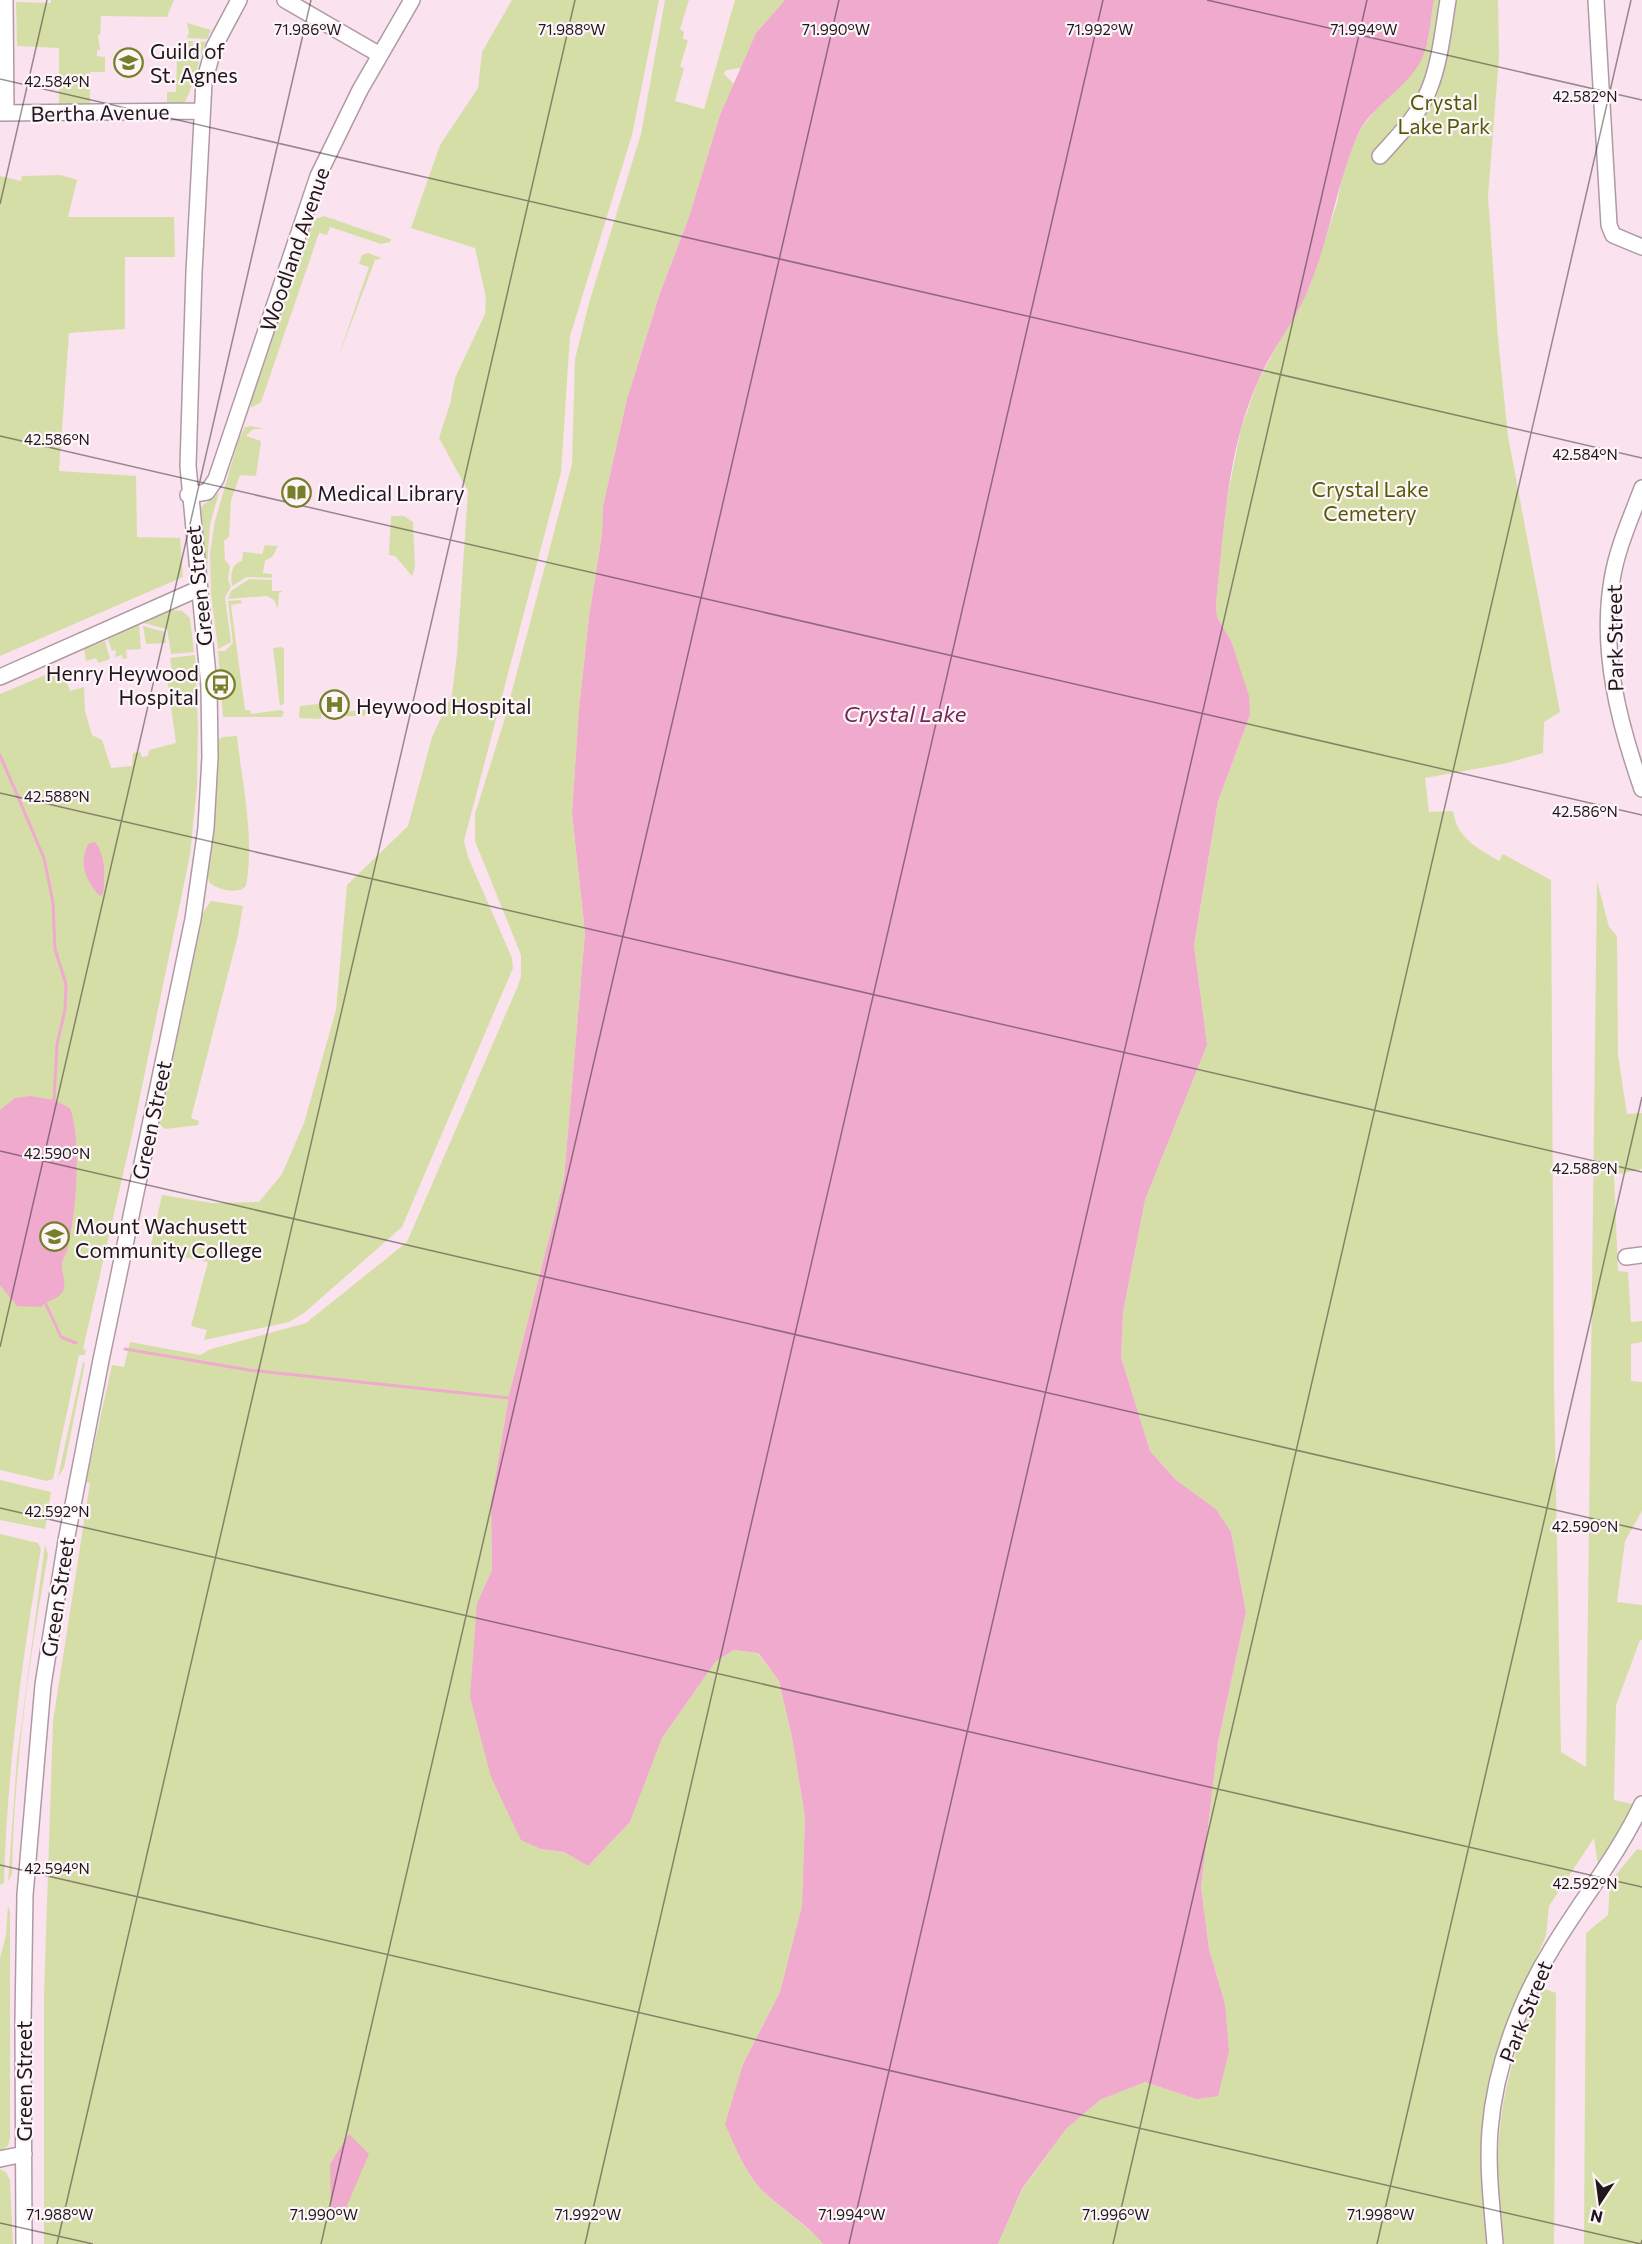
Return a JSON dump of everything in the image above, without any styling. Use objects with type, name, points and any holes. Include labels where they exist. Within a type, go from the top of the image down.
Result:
[{"type":"street","points":[[3,113],[5,0]]},
{"type":"street","name":"Green Street","points":[[24,2244],[25,1895],[43,1684],[66,1541],[101,1360],[193,919],[206,828],[210,730],[209,686],[189,495],[188,429],[201,111],[210,58],[239,0]]},
{"type":"street","points":[[285,0],[380,55]]},
{"type":"street","name":"Woodland Avenue","points":[[189,495],[207,492],[216,479],[318,176],[335,137],[412,0]]},
{"type":"street","points":[[1380,156],[1411,119],[1428,92],[1436,67],[1448,0]]},
{"type":"street","points":[[1596,0],[1609,225],[1613,235],[1642,246]]},
{"type":"street","name":"Bertha Avenue","points":[[3,113],[201,111]]},
{"type":"street","name":"Park Street","points":[[1642,488],[1615,565],[1609,607],[1615,697],[1642,789]]},
{"type":"street","points":[[0,677],[198,589]]},
{"type":"street","points":[[1626,1257],[1642,1255]]},
{"type":"street","name":"Park Street","points":[[1495,2244],[1490,2177],[1490,2132],[1494,2100],[1509,2046],[1539,1970],[1604,1870],[1642,1804]]},
{"type":"street","points":[[0,2159],[24,2154]]},
{"type":"green space","points":[[51,0],[174,0],[167,17],[101,16],[100,35],[98,35],[100,50],[97,50],[97,56],[105,57],[105,72],[90,72],[90,103],[99,105],[59,106],[59,48],[17,46],[16,2],[51,3]]},
{"type":"green space","points":[[512,0],[659,0],[632,135],[570,336],[561,472],[464,841],[468,857],[512,958],[513,968],[402,1227],[304,1313],[289,1322],[204,1340],[207,1330],[191,1326],[208,1262],[150,1250],[162,1195],[212,1203],[259,1202],[282,1174],[304,1123],[336,1010],[347,885],[408,826],[432,737],[452,695],[468,491],[439,438],[450,404],[455,378],[485,314],[486,298],[475,248],[411,228],[440,145],[478,88],[482,52]]},
{"type":"green space","points":[[665,0],[689,0],[680,29],[684,32],[683,39],[688,40],[680,67],[684,68],[675,101],[704,109],[735,0],[785,0],[756,33],[741,68],[726,70],[724,74],[734,84],[720,115],[689,217],[660,293],[627,399],[603,506],[602,534],[589,617],[579,709],[572,813],[585,933],[564,1179],[509,1395],[491,1504],[492,1570],[477,1603],[541,1849],[564,1852],[588,1866],[630,1822],[662,1738],[716,1661],[734,1650],[757,1653],[779,1681],[792,1737],[805,1817],[802,1906],[780,1992],[743,2064],[726,2124],[742,2160],[758,2185],[823,2244],[44,2244],[44,1995],[53,1721],[90,1483],[86,1482],[112,1365],[124,1367],[130,1342],[200,1355],[211,1349],[306,1323],[407,1242],[517,988],[521,977],[521,955],[475,841],[475,814],[504,721],[572,464],[575,359],[589,303],[641,134]]},
{"type":"green space","points":[[1434,0],[1498,0],[1499,57],[1488,196],[1498,338],[1508,436],[1560,712],[1544,722],[1543,753],[1503,764],[1425,778],[1429,812],[1453,811],[1459,828],[1476,847],[1499,861],[1503,854],[1551,880],[1554,1388],[1561,1752],[1586,1767],[1597,881],[1609,927],[1617,936],[1618,1055],[1627,1114],[1642,1113],[1642,1169],[1614,1175],[1618,1271],[1628,1272],[1631,1322],[1642,1321],[1642,1342],[1631,1344],[1631,1381],[1642,1382],[1642,1511],[1625,1541],[1617,1602],[1642,1605],[1642,1640],[1640,1640],[1616,1705],[1614,1800],[1638,1805],[1598,1865],[1594,1838],[1549,1906],[1546,1936],[1508,2020],[1489,2086],[1481,2130],[1486,2244],[998,2244],[1022,2190],[1066,2129],[1100,2100],[1145,2082],[1196,2099],[1225,2004],[1209,1949],[1201,1887],[1218,1742],[1246,1612],[1231,1532],[1216,1509],[1176,1480],[1150,1451],[1121,1357],[1123,1312],[1145,1200],[1207,1045],[1194,945],[1218,801],[1250,715],[1231,641],[1217,617],[1216,602],[1224,513],[1241,429],[1258,381],[1310,285],[1337,203],[1344,167],[1360,130],[1428,41]]},
{"type":"green space","points":[[187,23],[211,30],[207,39],[187,38],[189,32]]},
{"type":"green space","points":[[187,41],[193,41],[193,52],[196,50],[194,41],[206,42],[187,99],[184,103],[167,105],[167,92],[176,92],[177,55],[180,55],[181,49],[186,49]]},
{"type":"green space","points":[[61,175],[77,180],[68,217],[174,217],[175,257],[125,257],[125,329],[69,333],[59,471],[136,476],[137,537],[180,538],[183,577],[0,656],[0,176],[21,181],[22,176]]},
{"type":"green space","points":[[324,216],[391,239],[390,242],[381,244],[330,227],[327,235],[319,233],[261,402],[251,408],[251,399],[312,220]]},
{"type":"green space","points":[[368,253],[382,258],[375,260],[338,358],[369,267],[359,264],[362,255]]},
{"type":"green space","points":[[245,427],[264,429],[253,429],[246,436],[261,441],[256,476],[240,475],[231,500],[229,537],[224,541],[225,560],[230,566],[228,579],[231,587],[225,597],[231,642],[218,649],[211,594],[210,553],[215,521],[239,438]]},
{"type":"green space","points":[[219,493],[210,524],[207,568],[197,519],[202,506]]},
{"type":"green space","points":[[391,516],[404,516],[413,522],[415,567],[412,576],[395,556],[389,555]]},
{"type":"green space","points":[[265,545],[278,546],[273,556],[265,561],[263,573],[272,574],[272,578],[247,577],[232,586],[232,571],[242,561],[243,552],[262,554]]},
{"type":"green space","points":[[249,579],[272,580],[272,591],[283,591],[279,593],[278,609],[274,600],[267,596],[228,599],[231,591]]},
{"type":"green space","points":[[241,600],[242,603],[231,605],[245,710],[250,710],[251,714],[281,710],[284,712],[282,717],[223,717],[218,651],[225,651],[233,643],[228,601]]},
{"type":"green space","points":[[172,610],[182,611],[190,618],[194,652],[171,654],[167,629],[143,623]]},
{"type":"green space","points":[[139,624],[141,649],[126,650],[127,658],[123,659],[122,655],[115,657],[116,650],[112,651],[108,639]]},
{"type":"green space","points":[[143,626],[165,632],[166,643],[146,644]]},
{"type":"green space","points":[[105,641],[110,659],[98,663],[96,658],[86,661],[84,649]]},
{"type":"green space","points":[[273,648],[284,649],[284,703],[280,706]]},
{"type":"green space","name":"Mount Wachusett Community College","points":[[195,655],[198,727],[197,786],[190,855],[132,1135],[83,1349],[86,1350],[85,1355],[79,1355],[53,1479],[47,1481],[0,1470],[0,694],[62,668],[70,691],[84,687],[85,711],[92,735],[102,740],[111,768],[132,766],[133,753],[140,752],[142,757],[148,756],[149,750],[176,743],[167,679],[173,678],[170,658]]},
{"type":"green space","points":[[376,702],[380,702],[379,712],[362,716],[338,716],[337,713],[375,708]]},
{"type":"green space","points":[[318,704],[322,707],[321,719],[299,718],[300,706]]},
{"type":"green space","points":[[237,736],[247,811],[249,849],[246,886],[233,891],[213,885],[209,882],[208,877],[214,827],[218,741],[222,737]]},
{"type":"green space","points":[[211,901],[243,906],[238,935],[191,1118],[199,1121],[198,1125],[165,1129],[160,1125],[160,1119],[202,914]]},
{"type":"green space","points":[[83,1362],[85,1363],[64,1468],[58,1477]]},
{"type":"green space","points":[[0,1480],[51,1492],[45,1529],[0,1520]]},
{"type":"green space","points":[[0,1534],[38,1543],[41,1549],[16,1715],[8,1799],[4,1883],[0,1885]]},
{"type":"green space","points":[[45,1544],[48,1555],[24,1714],[13,1834],[12,1874],[8,1882],[17,1759]]},
{"type":"green space","points":[[1637,1849],[1642,1850],[1642,2244],[1584,2244],[1586,1933],[1608,1915],[1610,1882]]},
{"type":"green space","points":[[8,1906],[10,1912],[10,2138],[8,2146],[0,2152],[0,1958],[6,1935]]},
{"type":"green space","points":[[1545,1989],[1556,1993],[1554,2244],[1502,2244],[1498,2163],[1506,2087],[1526,2021],[1534,2004]]},
{"type":"green space","points":[[0,2169],[6,2172],[10,2180],[13,2244],[0,2244]]},
{"type":"water","name":"Crystal Lake","points":[[785,0],[1434,0],[1422,59],[1404,83],[1378,107],[1358,134],[1344,171],[1310,285],[1258,381],[1239,434],[1228,490],[1216,603],[1217,617],[1231,641],[1249,696],[1250,715],[1218,801],[1194,945],[1207,1045],[1145,1200],[1123,1312],[1121,1357],[1150,1451],[1176,1480],[1216,1509],[1231,1532],[1246,1612],[1218,1742],[1201,1887],[1209,1949],[1225,2004],[1229,2051],[1218,2096],[1196,2099],[1145,2082],[1100,2100],[1066,2129],[1022,2189],[998,2244],[823,2244],[758,2185],[742,2160],[725,2124],[743,2064],[780,1992],[802,1906],[805,1817],[792,1737],[779,1681],[758,1653],[734,1650],[716,1661],[662,1738],[630,1822],[588,1866],[564,1852],[541,1849],[521,1840],[491,1777],[470,1697],[477,1603],[492,1570],[491,1504],[509,1395],[564,1179],[585,933],[572,813],[579,709],[589,617],[602,534],[603,506],[627,399],[660,293],[689,217],[720,115],[756,33]]},
{"type":"water","points":[[95,842],[104,867],[103,894],[100,896],[87,878],[84,864],[89,843]]},
{"type":"water","points":[[30,1096],[54,1100],[70,1108],[76,1139],[75,1200],[67,1251],[62,1262],[64,1287],[59,1296],[41,1307],[17,1306],[0,1285],[0,1110],[15,1098]]},
{"type":"water","points":[[349,2134],[369,2154],[342,2217],[331,2215],[330,2164]]},
{"type":"waterway","points":[[0,755],[44,858],[53,903],[55,949],[66,984],[65,1010],[57,1044],[54,1100]]},
{"type":"waterway","points":[[45,1302],[61,1337],[76,1343]]},
{"type":"waterway","points":[[125,1349],[249,1370],[509,1398]]},
{"type":"place","name":"Guild of St. Agnes","points":[[129,62]]},
{"type":"place","name":"Medical Library","points":[[296,492]]},
{"type":"place","name":"Henry Heywood Hospital","points":[[220,684]]},
{"type":"place","name":"Heywood Hospital","points":[[335,705]]},
{"type":"place","name":"Mount Wachusett Community College","points":[[54,1237]]},
{"type":"park label","name":"Crystal Lake Park","points":[[1444,113]]},
{"type":"park label","name":"Crystal Lake Cemetery","points":[[1370,500]]}]
